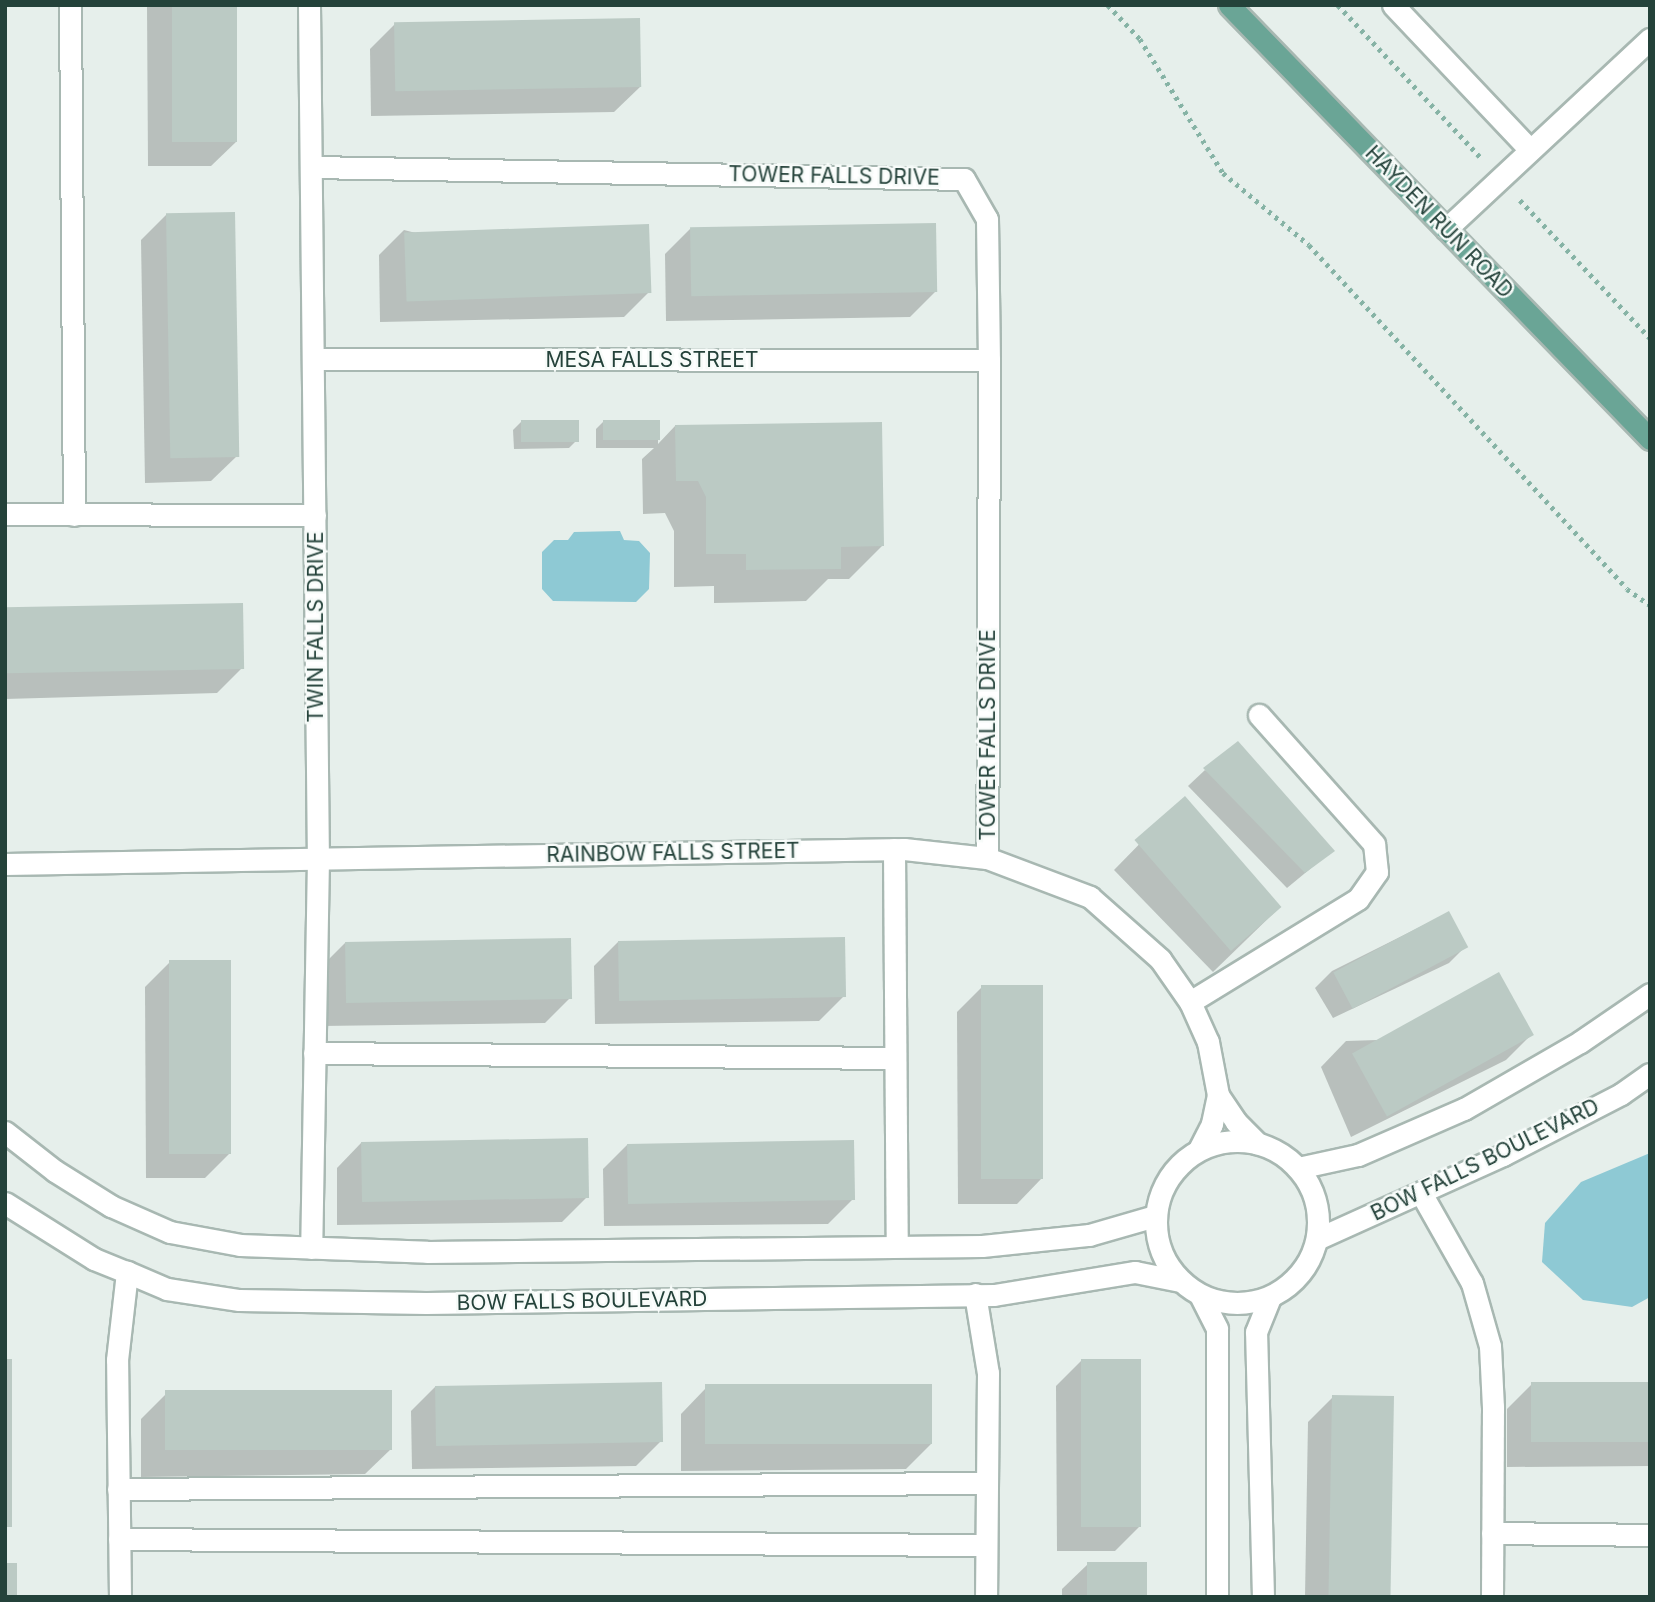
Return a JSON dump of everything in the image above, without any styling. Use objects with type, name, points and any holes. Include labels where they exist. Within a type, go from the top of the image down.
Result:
[{"type":"main road","name":"HAYDEN RUN ROAD","points":[[1229,5],[1650,439]]},
{"type":"street","points":[[69,5],[74,515]]},
{"type":"street","name":"TWIN FALLS DRIVE","points":[[309,5],[318,858],[311,1248]]},
{"type":"street","points":[[1393,5],[1530,150]]},
{"type":"street","points":[[1446,229],[1650,39]]},
{"type":"street","name":"TOWER FALLS DRIVE","points":[[311,167],[964,178],[987,219],[987,858]]},
{"type":"street","name":"MESA FALLS STREET","points":[[314,359],[989,360]]},
{"type":"street","points":[[5,514],[315,515]]},
{"type":"street","points":[[1190,1002],[1357,898],[1377,872],[1374,844],[1259,715]]},
{"type":"street","points":[[894,849],[897,1247]]},
{"type":"street","name":"RAINBOW FALLS STREET","points":[[5,864],[894,849],[987,858],[1090,897],[1160,959],[1190,1002],[1208,1042],[1218,1095],[1212,1124],[1199,1150]]},
{"type":"street","points":[[1298,1168],[1358,1155],[1464,1109],[1580,1042],[1650,994]]},
{"type":"street","points":[[314,1053],[895,1058]]},
{"type":"street","name":"BOW FALLS BOULEVARD","points":[[1317,1239],[1421,1193],[1622,1094],[1650,1074]]},
{"type":"street","name":"RAINBOW FALLS STREET","points":[[1218,1095],[1236,1122],[1257,1143]]},
{"type":"street","points":[[5,1132],[55,1171],[111,1206],[170,1232],[240,1245],[427,1252],[982,1246],[1089,1235],[1155,1216]]},
{"type":"street","points":[[1237,1141],[1257,1143],[1279,1153],[1298,1168],[1311,1190],[1318,1214],[1317,1239],[1308,1263],[1292,1283],[1270,1297],[1235,1303],[1200,1295],[1180,1282],[1166,1263],[1157,1241],[1155,1216],[1162,1189],[1177,1166],[1199,1150],[1237,1141]]},
{"type":"street","points":[[1421,1193],[1472,1283],[1490,1346],[1492,1597]]},
{"type":"street","name":"BOW FALLS BOULEVARD","points":[[5,1203],[94,1259],[167,1289],[239,1300],[312,1304],[994,1294],[1135,1272],[1180,1282]]},
{"type":"street","points":[[120,1597],[117,1360],[127,1272]]},
{"type":"street","points":[[975,1294],[988,1373],[986,1597]]},
{"type":"street","points":[[1200,1295],[1217,1329],[1217,1597]]},
{"type":"street","points":[[1263,1597],[1256,1332],[1270,1297]]},
{"type":"street","points":[[118,1489],[987,1483]]},
{"type":"street","points":[[1492,1533],[1650,1535]]},
{"type":"street","points":[[119,1539],[986,1545]]},
{"type":"path","points":[[1108,5],[1140,39],[1223,173],[1309,246],[1627,589],[1650,606]]},
{"type":"water","points":[[620,531],[624,540],[639,541],[650,553],[649,589],[636,602],[553,601],[542,589],[542,552],[554,540],[568,540],[574,532]]},
{"type":"water","points":[[1650,1153],[1650,1297],[1632,1307],[1583,1300],[1542,1262],[1545,1223],[1581,1182]]},
{"type":"building","points":[[172,5],[237,5],[237,142],[172,142]]},
{"type":"building","points":[[640,18],[641,87],[395,91],[394,22]]},
{"type":"building","points":[[235,212],[239,457],[170,458],[166,213]]},
{"type":"building","points":[[936,223],[937,292],[691,296],[690,227]]},
{"type":"building","points":[[649,224],[651,293],[407,302],[404,233]]},
{"type":"building","points":[[521,420],[579,420],[579,442],[521,442]]},
{"type":"building","points":[[603,420],[660,420],[660,440],[603,440]]},
{"type":"building","points":[[882,422],[884,546],[841,547],[841,569],[746,570],[746,554],[706,554],[706,497],[698,481],[676,481],[675,425]]},
{"type":"building","points":[[243,603],[244,669],[6,673],[5,607]]},
{"type":"building","points":[[1238,741],[1335,851],[1305,873],[1203,768]]},
{"type":"building","points":[[1185,796],[1281,907],[1231,951],[1134,840]]},
{"type":"building","points":[[1449,911],[1468,947],[1353,1009],[1333,973]]},
{"type":"building","points":[[845,937],[846,997],[619,1001],[618,941]]},
{"type":"building","points":[[571,938],[572,999],[346,1003],[345,942]]},
{"type":"building","points":[[169,960],[231,960],[231,1154],[169,1154]]},
{"type":"building","points":[[1499,972],[1534,1035],[1387,1116],[1352,1053]]},
{"type":"building","points":[[981,985],[1043,985],[1043,1179],[981,1179]]},
{"type":"building","points":[[588,1138],[589,1198],[362,1202],[361,1142]]},
{"type":"building","points":[[854,1140],[855,1200],[628,1204],[627,1144]]},
{"type":"building","points":[[5,1359],[12,1359],[12,1527],[5,1527]]},
{"type":"building","points":[[1081,1359],[1141,1359],[1141,1527],[1081,1527]]},
{"type":"building","points":[[662,1382],[663,1442],[436,1446],[435,1386]]},
{"type":"building","points":[[1531,1382],[1650,1382],[1650,1442],[1531,1442]]},
{"type":"building","points":[[705,1384],[932,1384],[932,1444],[705,1444]]},
{"type":"building","points":[[165,1390],[392,1390],[392,1450],[165,1450]]},
{"type":"building","points":[[1332,1395],[1394,1396],[1390,1597],[1328,1597]]},
{"type":"building","points":[[1087,1562],[1147,1562],[1147,1597],[1087,1597]]},
{"type":"building","points":[[5,1563],[17,1563],[17,1597],[5,1597]]}]
